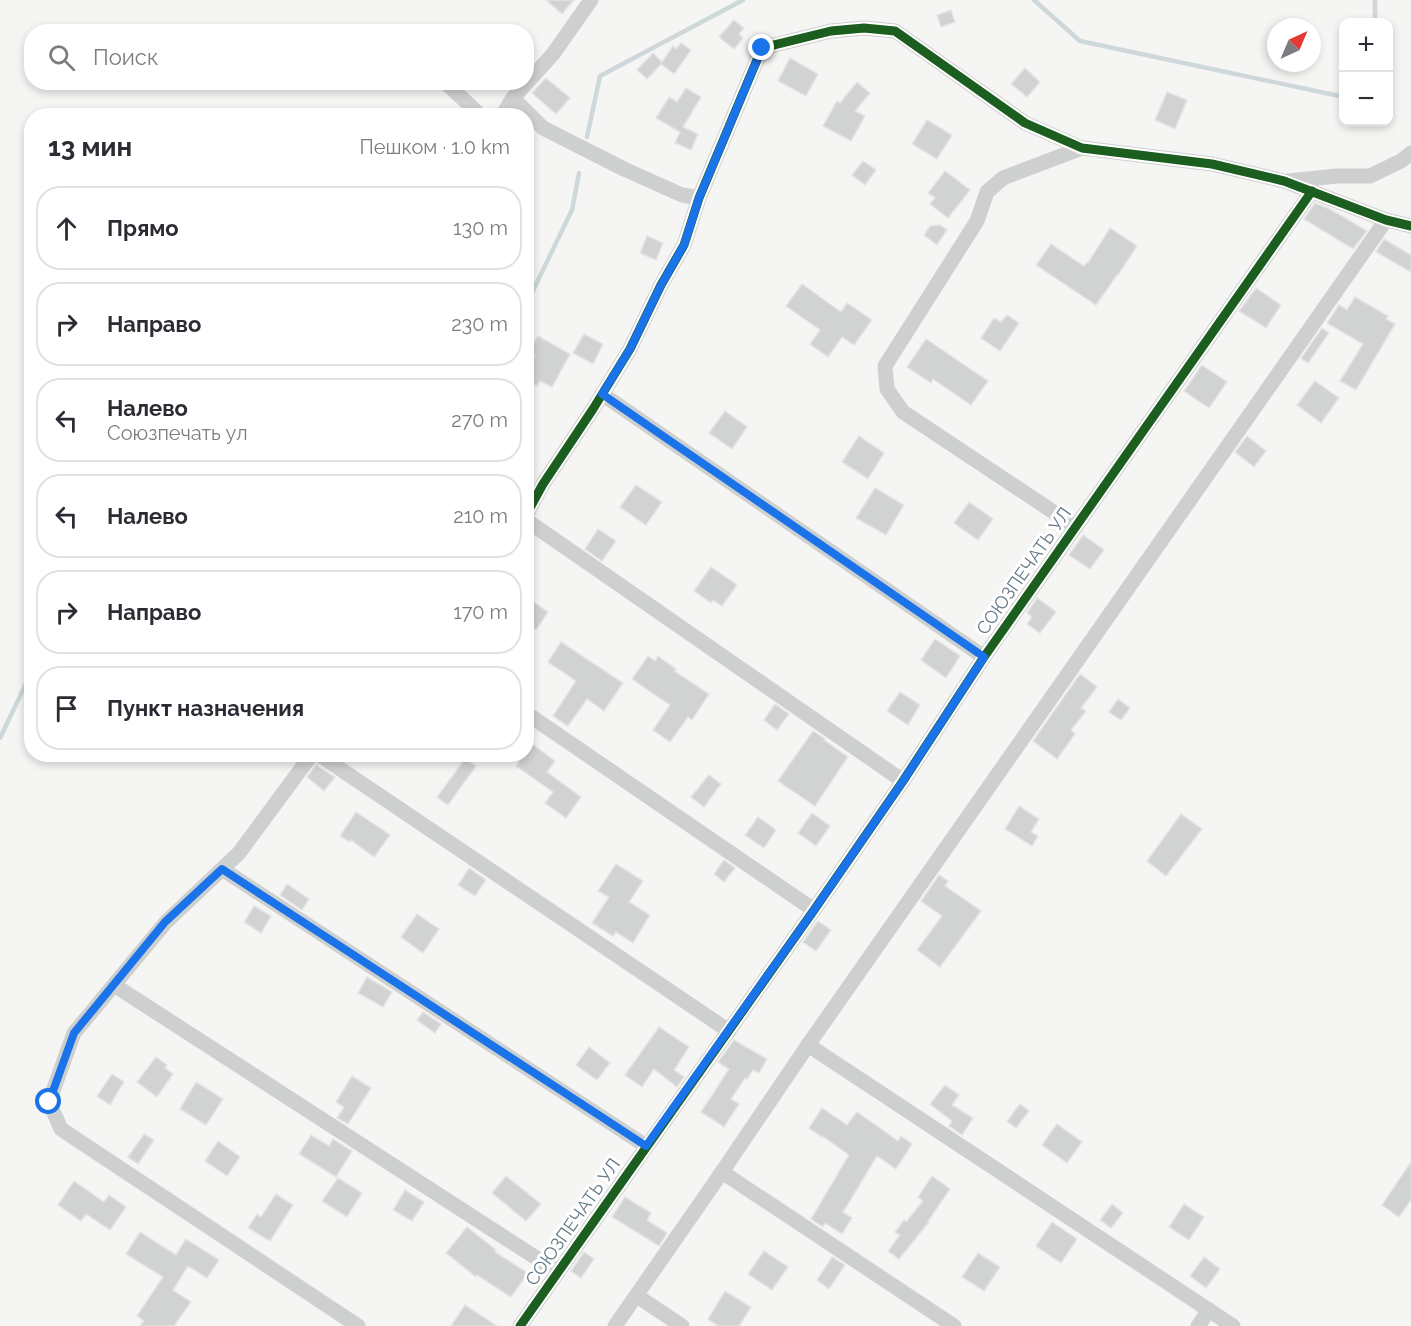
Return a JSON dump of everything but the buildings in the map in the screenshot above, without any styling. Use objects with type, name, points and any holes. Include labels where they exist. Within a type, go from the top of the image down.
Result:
[{"type":"street","points":[[534,75],[553,54],[591,0]]},
{"type":"street","points":[[534,501],[630,349],[661,285],[684,245],[699,198],[762,48],[831,32],[864,28],[895,31],[1025,123],[1082,148],[1212,164],[1284,181],[1386,220],[1411,226]]},
{"type":"street","points":[[453,90],[473,108]]},
{"type":"street","points":[[507,108],[520,90]]},
{"type":"street","points":[[513,98],[523,108]]},
{"type":"street","points":[[534,119],[543,128],[624,169],[682,195],[699,198]]},
{"type":"street","points":[[1076,526],[903,412],[887,389],[885,366],[977,221],[987,192],[1003,178],[1082,148]]},
{"type":"street","points":[[1284,181],[1337,176],[1370,176],[1401,161],[1411,153]]},
{"type":"street","name":"СОЮЗПЕЧАТЬ УЛ","points":[[520,1326],[814,910],[903,781],[984,657],[1311,191]]},
{"type":"street","points":[[615,1326],[808,1045],[1386,220]]},
{"type":"street","points":[[602,394],[984,657]]},
{"type":"street","points":[[534,523],[903,781]]},
{"type":"street","points":[[534,718],[814,910]]},
{"type":"street","points":[[306,762],[239,853],[165,922],[74,1033],[49,1102],[61,1129],[358,1326]]},
{"type":"street","points":[[330,762],[729,1031]]},
{"type":"street","points":[[222,869],[646,1146]]},
{"type":"street","points":[[114,985],[558,1272]]},
{"type":"street","points":[[808,1045],[1233,1326]]},
{"type":"street","points":[[722,1172],[954,1326]]},
{"type":"street","points":[[637,1296],[682,1326]]},
{"type":"street","points":[[1198,1326],[1209,1310]]},
{"type":"waterway","points":[[587,137],[600,76],[743,0]]},
{"type":"waterway","points":[[1034,0],[1080,41],[1339,96]]},
{"type":"waterway","points":[[1375,0],[1375,18]]},
{"type":"waterway","points":[[534,288],[572,210],[579,173]]},
{"type":"waterway","points":[[0,738],[24,688]]},
{"type":"cycle path","points":[[534,500],[630,349],[661,285],[684,245],[699,198],[762,48],[831,31],[864,28],[895,31],[1025,123],[1082,148],[1212,164],[1284,181],[1386,220],[1411,226]]},
{"type":"cycle path","points":[[520,1326],[814,910],[903,781],[984,657],[1312,191]]},
{"type":"route","points":[[49,1102],[74,1033],[165,922],[222,869],[646,1146],[903,781],[984,657],[602,394],[630,349],[661,285],[684,245],[699,198],[762,48]]}]
